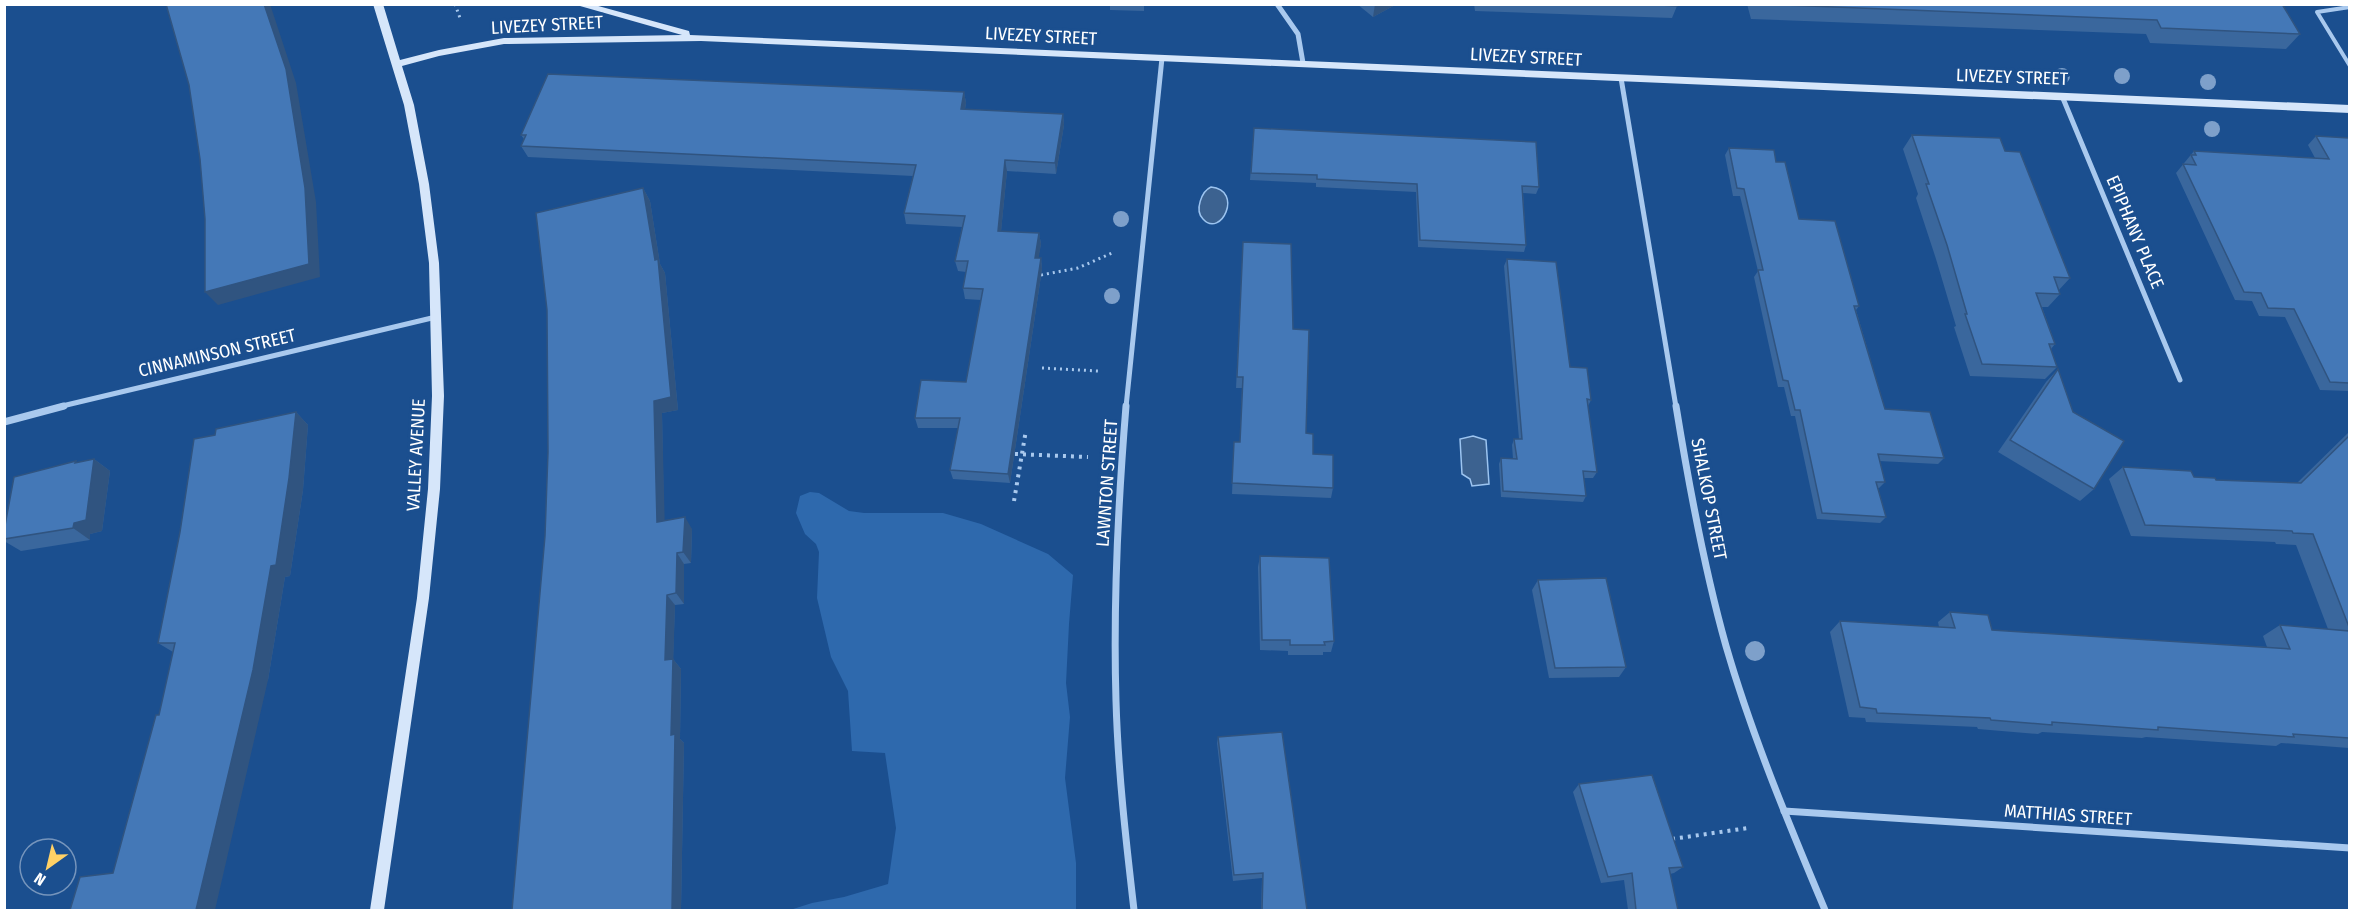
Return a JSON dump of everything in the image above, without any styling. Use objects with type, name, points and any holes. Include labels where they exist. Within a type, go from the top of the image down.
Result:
[{"type":"street","name":"VALLEY AVENUE","points":[[377,910],[423,598],[434,489],[438,396],[433,250],[424,184],[409,105],[378,4]]},
{"type":"street","name":"LIVEZEY STREET","points":[[577,4],[702,38]]},
{"type":"street","points":[[1277,4],[1298,34],[1303,63]]},
{"type":"street","name":"LIVEZEY STREET","points":[[398,64],[448,51],[504,41],[702,38],[2349,109]]},
{"type":"street","name":"LAWNTON STREET","points":[[1134,910],[1118,740],[1114,638],[1116,556],[1127,409],[1162,58]]},
{"type":"street","name":"SHALKOP STREET","points":[[1621,78],[1683,444],[1711,590],[1727,649],[1784,811],[1825,910]]},
{"type":"street","name":"EPIPHANY PLACE","points":[[2062,96],[2180,380]]},
{"type":"street","name":"CINNAMINSON STREET","points":[[4,422],[100,396],[437,317]]},
{"type":"street","name":"MATTHIAS STREET","points":[[1784,811],[2349,848]]},
{"type":"lane","points":[[2349,7],[2317,12],[2349,66]]},
{"type":"path","points":[[455,4],[460,18]]},
{"type":"path","points":[[1041,275],[1080,269],[1112,252]]},
{"type":"path","points":[[1042,368],[1098,370]]},
{"type":"path","points":[[1014,501],[1026,430]]},
{"type":"path","points":[[1015,454],[1088,457]]},
{"type":"path","points":[[1672,839],[1748,828]]},
{"type":"shaded area","points":[[1211,187],[1221,190],[1228,204],[1226,212],[1216,223],[1203,219],[1199,211],[1202,197]]},
{"type":"shaded area","points":[[1473,436],[1486,440],[1489,484],[1472,486],[1470,479],[1462,474],[1460,439]]},
{"type":"shaded area","points":[[810,492],[819,493],[849,511],[943,513],[981,524],[1048,554],[1073,575],[1066,683],[1070,717],[1065,778],[1076,863],[1076,910],[790,910],[888,884],[896,828],[885,753],[852,751],[848,691],[831,657],[817,598],[819,552],[816,544],[805,534],[796,513],[800,496]]},
{"type":"building","points":[[166,4],[264,4],[286,69],[305,188],[309,264],[205,292],[205,219],[200,159],[189,85]]},
{"type":"building","points":[[1641,4],[1676,4],[1677,6]]},
{"type":"building","points":[[1758,4],[2282,4],[2300,34],[2161,28],[2157,20]]},
{"type":"building","points":[[548,74],[964,92],[961,109],[1063,114],[1055,163],[1005,160],[998,231],[1039,233],[1035,258],[1041,258],[1008,474],[950,470],[960,418],[915,418],[921,380],[966,382],[983,289],[963,288],[968,261],[955,261],[965,216],[904,213],[916,165],[521,146],[526,135],[521,135]]},
{"type":"building","points":[[1254,128],[1536,142],[1539,187],[1522,186],[1526,245],[1420,240],[1417,184],[1317,179],[1317,175],[1251,173]]},
{"type":"building","points":[[1912,135],[2000,138],[2005,151],[2020,152],[2070,278],[2054,277],[2060,294],[2036,293],[2055,344],[2049,344],[2057,367],[1982,364],[1965,314],[1967,314],[1947,245],[1926,184],[1929,184]]},
{"type":"building","points":[[2316,136],[2349,138],[2349,383],[2330,382],[2294,309],[2268,308],[2261,293],[2244,292],[2183,164],[2196,165],[2191,155],[2196,155],[2194,151],[2329,159]]},
{"type":"building","points":[[1729,148],[1774,150],[1776,162],[1785,162],[1799,219],[1835,221],[1859,306],[1854,306],[1885,409],[1930,412],[1944,458],[1878,454],[1885,482],[1876,482],[1886,517],[1822,513],[1800,410],[1795,410],[1788,381],[1783,380],[1758,270],[1763,270],[1744,189],[1737,188]]},
{"type":"building","points":[[643,188],[655,260],[658,259],[671,397],[654,401],[657,522],[685,517],[683,552],[677,553],[676,593],[667,595],[665,660],[673,659],[671,735],[675,734],[672,910],[512,910],[545,536],[548,452],[547,310],[536,213]]},
{"type":"building","points":[[1243,242],[1291,244],[1293,329],[1309,330],[1306,433],[1313,434],[1313,454],[1333,455],[1333,488],[1232,483],[1234,442],[1240,442],[1243,377],[1237,377]]},
{"type":"building","points":[[1507,259],[1556,262],[1570,367],[1587,368],[1591,400],[1587,399],[1597,472],[1583,471],[1586,496],[1503,491],[1501,458],[1517,459],[1514,439],[1522,439]]},
{"type":"building","points":[[2058,369],[2073,412],[2124,441],[2094,489],[2010,440]]},
{"type":"building","points":[[296,412],[276,565],[271,566],[253,670],[196,910],[70,910],[74,897],[78,897],[80,877],[113,873],[156,715],[159,715],[175,643],[158,643],[180,532],[194,439],[215,435],[216,429]]},
{"type":"building","points":[[2349,436],[2349,627],[2313,534],[2293,533],[2292,531],[2145,525],[2123,467],[2191,471],[2194,477],[2215,478],[2216,480],[2301,483]]},
{"type":"building","points":[[94,459],[86,520],[74,523],[73,528],[4,539],[14,477],[76,461],[75,463]]},
{"type":"building","points":[[1260,556],[1329,558],[1334,641],[1324,642],[1325,645],[1290,645],[1290,640],[1262,640]]},
{"type":"building","points":[[1606,578],[1626,667],[1555,668],[1538,580]]},
{"type":"building","points":[[1950,612],[1988,615],[1992,630],[2290,649],[2280,625],[2349,631],[2349,738],[2293,734],[2294,737],[2158,727],[2158,730],[2052,722],[2052,725],[1991,720],[1990,718],[1877,713],[1876,709],[1860,707],[1840,621],[1955,628]]},
{"type":"building","points":[[1282,732],[1307,910],[1262,910],[1263,873],[1234,875],[1218,737]]},
{"type":"building","points":[[1652,775],[1683,867],[1669,868],[1678,910],[1636,910],[1632,873],[1608,877],[1579,784]]}]
